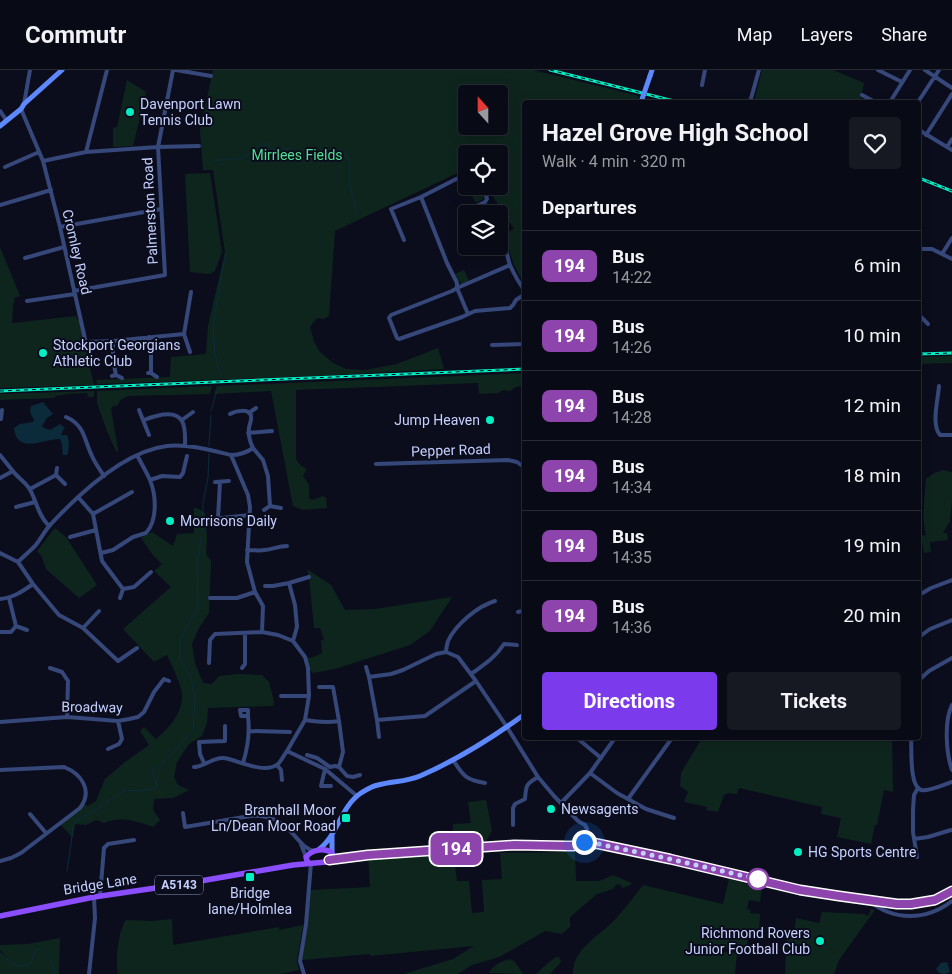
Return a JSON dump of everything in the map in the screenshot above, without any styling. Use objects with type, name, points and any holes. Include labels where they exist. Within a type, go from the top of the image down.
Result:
[{"type":"main road","points":[[308,860],[308,854],[325,850],[341,855],[372,855],[514,845],[574,846],[584,842],[588,836],[594,839],[594,843]]},
{"type":"main road","points":[[584,842],[589,846],[594,843],[800,890],[897,904],[935,900],[952,891]]},
{"type":"main road","points":[[329,860],[332,858],[332,852]]},
{"type":"main road","name":"Bridge Lane","points":[[0,916],[97,896],[183,884],[294,865],[308,860],[329,860],[372,855]]},
{"type":"street","points":[[23,106],[30,70]]},
{"type":"street","points":[[0,126],[62,70]]},
{"type":"street","points":[[86,152],[107,70]]},
{"type":"street","points":[[175,70],[211,76]]},
{"type":"street","name":"Palmerston Road","points":[[74,292],[165,275],[158,147],[175,70]]},
{"type":"street","points":[[702,85],[705,70]]},
{"type":"street","points":[[751,100],[759,70]]},
{"type":"street","points":[[878,70],[902,82]]},
{"type":"street","points":[[891,100],[910,70]]},
{"type":"street","points":[[925,70],[952,88]]},
{"type":"street","points":[[919,100],[939,70]]},
{"type":"street","points":[[643,100],[651,73]]},
{"type":"street","points":[[926,134],[952,94]]},
{"type":"street","points":[[862,96],[871,100]]},
{"type":"street","name":"Cromley Road","points":[[23,106],[43,161],[51,190],[87,348]]},
{"type":"street","points":[[0,111],[6,121]]},
{"type":"street","points":[[921,131],[952,150]]},
{"type":"street","points":[[947,147],[952,139]]},
{"type":"street","points":[[43,161],[86,152],[199,146]]},
{"type":"street","points":[[4,167],[39,152]]},
{"type":"street","points":[[404,240],[391,209],[421,197],[458,178]]},
{"type":"street","points":[[0,205],[51,190]]},
{"type":"street","points":[[479,205],[487,199],[485,195]]},
{"type":"street","points":[[421,197],[468,314]]},
{"type":"street","points":[[60,227],[161,209]]},
{"type":"street","points":[[942,254],[952,238]]},
{"type":"street","points":[[25,258],[64,247]]},
{"type":"street","points":[[921,249],[932,250],[952,259]]},
{"type":"street","points":[[508,255],[510,265],[522,287]]},
{"type":"street","points":[[510,265],[390,316],[389,320],[399,339],[462,318],[477,311],[508,309],[522,295]]},
{"type":"street","points":[[27,301],[74,292]]},
{"type":"street","points":[[190,352],[184,334],[191,292]]},
{"type":"street","points":[[921,317],[928,324]]},
{"type":"street","points":[[86,342],[184,334]]},
{"type":"street","points":[[148,337],[151,350],[149,373],[157,377]]},
{"type":"street","points":[[113,341],[114,375],[122,378]]},
{"type":"street","points":[[492,345],[522,344]]},
{"type":"street","points":[[939,386],[935,424],[940,435],[952,435]]},
{"type":"street","points":[[230,414],[237,411],[250,413],[256,408]]},
{"type":"street","points":[[0,419],[2,410]]},
{"type":"street","points":[[139,410],[149,435]]},
{"type":"street","points":[[182,420],[193,412]]},
{"type":"street","points":[[250,413],[248,433],[250,443],[262,460],[268,476],[270,506]]},
{"type":"street","points":[[73,420],[74,414]]},
{"type":"street","points":[[144,420],[162,415],[176,416],[182,420],[184,446]]},
{"type":"street","points":[[66,417],[73,420],[85,434],[91,454],[104,476]]},
{"type":"street","points":[[248,433],[272,431]]},
{"type":"street","points":[[18,562],[35,545],[49,526],[78,497],[122,463],[137,455],[167,446],[206,449],[231,455],[238,455],[253,448]]},
{"type":"street","points":[[0,455],[30,489],[39,512],[49,526]]},
{"type":"street","points":[[101,553],[113,550],[133,537],[146,533],[150,530],[154,521],[153,489],[137,455]]},
{"type":"street","points":[[231,455],[248,495],[250,515],[247,562],[255,592],[263,606],[262,632]]},
{"type":"street","points":[[150,480],[162,476],[180,476],[184,474],[187,456]]},
{"type":"street","name":"Pepper Road","points":[[376,464],[508,460],[517,462],[522,466]]},
{"type":"street","points":[[56,475],[57,468]]},
{"type":"street","points":[[0,478],[13,471]]},
{"type":"street","points":[[30,489],[56,475]]},
{"type":"street","points":[[56,475],[65,484]]},
{"type":"street","points":[[218,518],[217,482],[229,481]]},
{"type":"street","points":[[93,514],[132,492]]},
{"type":"street","points":[[78,497],[93,514],[102,561],[123,589]]},
{"type":"street","points":[[16,507],[36,502]]},
{"type":"street","points":[[264,510],[270,506],[281,508]]},
{"type":"street","points":[[212,519],[250,515]]},
{"type":"street","points":[[70,536],[96,530]]},
{"type":"street","points":[[247,550],[266,550],[287,546]]},
{"type":"street","points":[[0,552],[18,562],[59,616],[83,628],[118,661],[137,648]]},
{"type":"street","points":[[123,589],[134,587],[151,572]]},
{"type":"street","points":[[265,586],[289,583],[309,577]]},
{"type":"street","points":[[921,594],[952,580]]},
{"type":"street","points":[[289,583],[298,627],[293,640]]},
{"type":"street","points":[[0,599],[9,598],[34,584]]},
{"type":"street","points":[[120,598],[123,589]]},
{"type":"street","points":[[210,598],[237,598],[255,592]]},
{"type":"street","points":[[9,598],[16,626]]},
{"type":"street","points":[[446,652],[448,642],[453,633],[464,621],[485,604],[496,601]]},
{"type":"street","points":[[83,628],[99,611]]},
{"type":"street","points":[[518,612],[522,611]]},
{"type":"street","points":[[921,636],[930,629],[952,620]]},
{"type":"street","points":[[16,626],[27,630]]},
{"type":"street","points":[[0,632],[11,632],[16,626]]},
{"type":"street","points":[[194,767],[200,767],[214,759],[224,758],[258,768],[277,765],[306,720],[309,696],[308,668],[305,657],[293,640],[262,632],[215,634],[210,640],[209,663]]},
{"type":"street","points":[[242,668],[245,664],[246,633]]},
{"type":"street","points":[[472,674],[498,654],[504,644],[517,645]]},
{"type":"street","points":[[369,676],[391,674],[436,654],[446,652],[458,657],[472,674],[538,777],[561,803],[585,825],[588,830],[588,836]]},
{"type":"street","points":[[921,678],[952,658]]},
{"type":"street","points":[[366,667],[379,736]]},
{"type":"street","points":[[50,668],[62,672],[68,681],[67,718]]},
{"type":"street","name":"Broadway","points":[[0,722],[67,718],[129,720],[138,717],[144,712],[154,692],[164,679],[169,682]]},
{"type":"street","points":[[377,720],[426,716],[476,680]]},
{"type":"street","points":[[334,681],[333,687],[343,752],[339,767]]},
{"type":"street","points":[[319,687],[333,687]]},
{"type":"street","points":[[281,696],[309,696]]},
{"type":"street","points":[[952,704],[948,717],[950,738],[948,751],[952,770]]},
{"type":"street","points":[[243,763],[250,732],[248,716]]},
{"type":"street","points":[[301,844],[310,850],[316,851],[324,846],[355,799],[377,785],[410,780],[453,760],[475,748],[522,716]]},
{"type":"street","points":[[306,720],[320,723],[339,721]]},
{"type":"street","points":[[108,749],[119,744],[122,739],[118,721]]},
{"type":"street","points":[[204,763],[200,754],[199,742],[225,741],[225,726]]},
{"type":"street","points":[[250,732],[290,732]]},
{"type":"street","points":[[579,740],[601,758]]},
{"type":"street","points":[[561,803],[590,773],[614,740]]},
{"type":"street","points":[[628,799],[671,740]]},
{"type":"street","points":[[911,740],[913,776],[918,788],[925,790],[952,782]]},
{"type":"street","points":[[287,751],[325,769],[355,799]]},
{"type":"street","points":[[307,755],[317,758],[330,767],[339,767],[347,776],[360,775]]},
{"type":"street","points":[[453,760],[463,776],[485,783]]},
{"type":"street","points":[[277,765],[281,770],[282,780]]},
{"type":"street","points":[[0,770],[64,767],[77,774],[85,788],[86,794],[84,803],[80,808],[21,852],[11,858],[0,861]]},
{"type":"street","points":[[325,769],[321,786],[331,786]]},
{"type":"street","points":[[590,773],[617,793],[646,809],[674,818]]},
{"type":"street","points":[[513,825],[513,808],[515,804],[525,799],[526,786],[538,777]]},
{"type":"street","points":[[917,857],[913,832],[914,795],[918,788]]},
{"type":"street","points":[[183,813],[185,827],[250,816],[269,817],[283,824],[301,844],[308,860],[306,924],[300,960],[304,974]]},
{"type":"street","points":[[30,814],[46,834]]},
{"type":"street","points":[[914,839],[952,830]]},
{"type":"street","points":[[332,835],[332,852]]},
{"type":"street","points":[[89,974],[104,848],[108,844],[134,840]]},
{"type":"street","points":[[869,900],[886,912],[912,916],[935,912],[952,902]]},
{"type":"green space","name":"Mirrlees Fields","points":[[213,70],[533,70],[639,96],[637,100],[522,100],[522,280],[513,263],[508,246],[508,232],[514,229],[508,220],[508,205],[498,205],[492,195],[508,195],[508,145],[458,145],[458,173],[335,231],[329,316],[324,319],[317,318],[310,327],[314,342],[320,352],[333,363],[346,369],[365,370],[397,364],[438,348],[444,369],[97,384],[96,380],[170,377],[171,357],[206,354],[208,326],[225,252],[213,170],[203,170],[200,130]]},
{"type":"green space","points":[[762,70],[833,70],[864,83],[860,100],[754,100]]},
{"type":"green space","name":"Davenport Lawn Tennis Club","points":[[127,80],[146,92],[133,146],[113,147],[113,128],[117,127]]},
{"type":"green space","points":[[210,173],[222,252],[215,271],[210,274],[190,272],[185,174]]},
{"type":"green space","points":[[471,195],[482,195],[483,199],[476,203]]},
{"type":"green space","name":"Stockport Georgians Athletic Club","points":[[0,247],[20,296],[14,298],[12,323],[76,316],[79,320],[94,385],[0,388]]},
{"type":"green space","points":[[464,270],[469,281],[461,284],[455,274]]},
{"type":"green space","points":[[952,356],[952,363],[921,364],[921,357]]},
{"type":"green space","points":[[522,373],[522,386],[515,387],[511,391],[503,390],[498,393],[479,394],[478,383],[296,390],[296,459],[300,465],[307,469],[303,476],[309,485],[309,498],[312,500],[323,496],[326,498],[327,508],[303,510],[293,506],[271,391],[214,394],[217,386]]},
{"type":"green space","points":[[212,386],[210,394],[128,396],[120,400],[118,405],[111,409],[118,452],[107,431],[97,403],[97,391]]},
{"type":"green space","points":[[94,391],[94,397],[88,397],[87,393],[67,394],[54,398],[0,400],[0,394]]},
{"type":"green space","points":[[943,470],[952,472],[950,521],[943,533],[947,533],[948,540],[930,542],[931,552],[924,553],[921,536],[926,535],[924,514],[926,479],[934,473]]},
{"type":"green space","points":[[194,508],[205,513],[206,554],[211,561],[209,613],[199,628],[192,644],[195,663],[203,683],[212,684],[219,676],[238,674],[262,675],[269,682],[274,702],[273,706],[208,708],[207,723],[202,736],[189,744],[177,762],[174,777],[178,785],[189,790],[173,798],[154,799],[153,810],[160,820],[153,827],[128,820],[104,823],[96,820],[86,825],[75,824],[73,838],[60,824],[83,804],[88,806],[96,801],[105,779],[149,745],[140,731],[144,727],[156,739],[166,730],[178,713],[182,693],[167,655],[154,662],[123,629],[171,587],[154,571],[162,564],[141,538],[152,532],[173,546],[177,534],[194,533]]},
{"type":"green space","points":[[55,528],[66,537],[97,585],[79,598],[46,569],[42,557],[37,551]]},
{"type":"green space","points":[[307,569],[331,585],[345,610],[375,609],[452,597],[430,631],[410,645],[335,669],[313,673],[308,668],[305,657],[311,658],[322,653],[321,640],[324,640],[320,628],[314,628]]},
{"type":"green space","points":[[701,740],[892,740],[893,792],[884,790],[871,844],[837,837],[841,818],[821,814],[822,807],[739,788],[737,794],[729,793],[724,795],[718,812],[706,810],[707,807],[684,802],[688,792],[680,786],[681,773]]},
{"type":"green space","points":[[486,800],[492,831],[485,843],[453,846],[453,824],[471,823],[468,802]]},
{"type":"green space","points":[[453,850],[457,881],[469,881],[472,913],[484,912],[482,880],[502,879],[500,853],[575,852],[576,881],[599,881],[613,875],[632,883],[623,888],[619,884],[613,889],[597,894],[570,917],[570,927],[562,934],[545,931],[499,957],[472,965],[458,974],[404,974],[453,959],[474,946],[370,956],[370,954],[302,960],[310,890],[370,887],[368,855]]},
{"type":"green space","points":[[729,879],[762,888],[760,902],[749,900],[747,909],[751,910],[750,913],[760,914],[759,931],[749,930],[746,951],[706,946],[706,949],[737,953],[735,974],[573,974],[574,964],[583,948],[613,922],[643,885],[723,904]]},
{"type":"green space","name":"Richmond Rovers Junior Football Club","points":[[871,909],[875,910],[839,960],[834,974],[785,974],[787,936],[794,936],[796,918],[819,923],[822,912],[864,914],[868,916]]},
{"type":"green space","points":[[172,919],[173,945],[279,927],[279,930],[303,925],[297,961],[299,970],[281,974],[118,974],[118,946],[121,931],[126,920],[152,921]]},
{"type":"green space","points":[[60,938],[59,974],[0,974],[0,952],[8,959],[0,950],[0,945],[28,944]]},
{"type":"green space","points":[[556,957],[560,958],[561,962],[550,974],[536,974],[548,963]]},
{"type":"green space","points":[[510,959],[515,962],[523,974],[489,973],[498,964]]},
{"type":"water","points":[[43,402],[53,414],[47,418],[42,426],[50,430],[60,424],[65,428],[61,435],[67,435],[69,442],[67,455],[63,455],[60,439],[31,444],[20,441],[16,436],[14,428],[34,420],[30,412],[31,406]]},
{"type":"water","points":[[947,962],[950,972],[945,974],[939,973],[936,969],[941,963]]},
{"type":"waterway","points":[[214,161],[240,159],[265,143],[276,150],[291,148]]},
{"type":"waterway","points":[[339,148],[350,159],[350,187],[357,213]]},
{"type":"waterway","points":[[220,374],[215,354],[213,325],[226,251]]},
{"type":"waterway","points":[[211,411],[217,390]]},
{"type":"waterway","points":[[209,446],[211,415]]},
{"type":"waterway","points":[[202,533],[203,503],[208,478],[209,453]]},
{"type":"waterway","points":[[67,871],[74,822],[125,790],[141,791],[158,787],[152,770],[169,758],[193,729],[195,701],[191,677],[180,660],[180,641],[198,609],[197,564],[201,537]]},
{"type":"waterway","points":[[0,953],[14,964],[22,966],[31,963],[36,949],[40,949],[51,960],[55,974]]},
{"type":"railway","points":[[550,70],[670,100]]},
{"type":"railway","points":[[921,179],[952,191]]},
{"type":"railway","points":[[921,354],[952,353]]},
{"type":"railway","points":[[0,391],[522,369]]},
{"type":"bus line","name":"194","points":[[329,860],[368,855],[514,845],[574,846],[584,842],[589,846],[594,843],[800,890],[897,904],[935,900],[952,891]]},
{"type":"place","name":"Davenport Lawn Tennis Club","points":[[130,112]]},
{"type":"place","name":"Stockport Georgians Athletic Club","points":[[43,353]]},
{"type":"place","name":"Jump Heaven","points":[[490,420]]},
{"type":"place","name":"Morrisons Daily","points":[[170,521]]},
{"type":"place","name":"Newsagents","points":[[551,809]]},
{"type":"place","name":"Bramhall Moor Ln/Dean Moor Road","points":[[346,818]]},
{"type":"place","name":"HG Sports Centre","points":[[798,852]]},
{"type":"place","name":"Bridge lane/Holmlea","points":[[250,877]]},
{"type":"place","name":"Richmond Rovers Junior Football Club","points":[[820,941]]},
{"type":"route","points":[[584,842],[589,846],[594,843],[758,879]]}]
